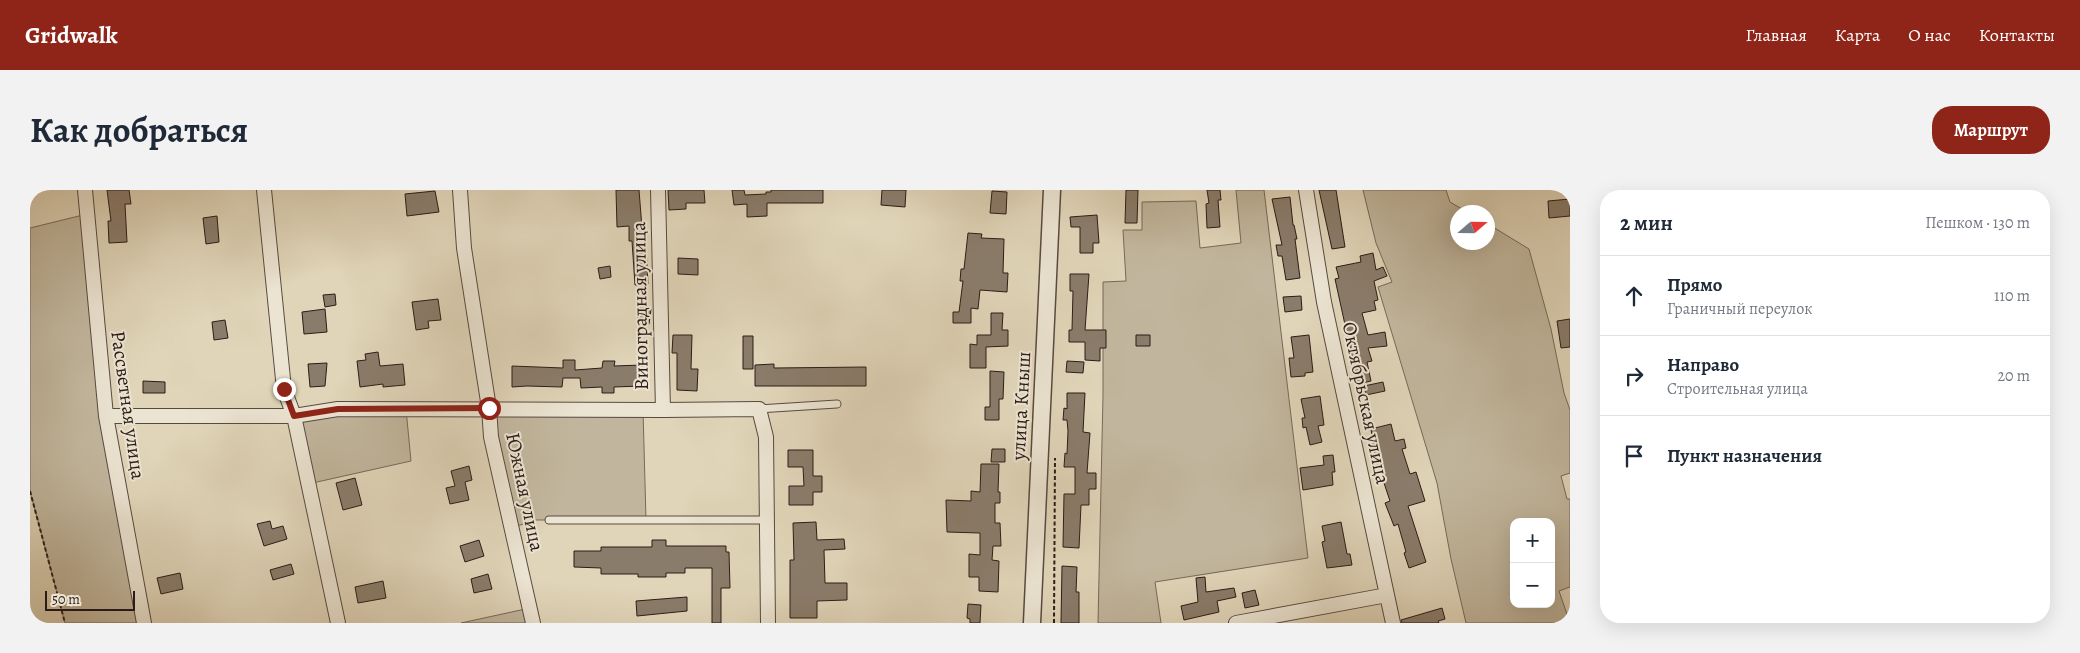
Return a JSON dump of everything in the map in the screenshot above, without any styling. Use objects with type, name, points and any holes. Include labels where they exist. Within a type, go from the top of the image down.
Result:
[{"type":"street","name":"Рассветная улица","points":[[85,190],[106,416],[144,623]]},
{"type":"street","points":[[264,190],[284,389],[294,416],[338,623]]},
{"type":"street","name":"Южная улица","points":[[460,190],[464,248],[489,408],[491,437],[533,623]]},
{"type":"street","name":"Виноградная улица","points":[[658,190],[662,410],[759,409]]},
{"type":"street","name":"улица Кныш","points":[[1032,623],[1052,190]]},
{"type":"street","name":"Октябрьская улица","points":[[1306,190],[1324,302],[1393,623]]},
{"type":"street","points":[[106,416],[294,416],[338,409],[662,410]]},
{"type":"street","points":[[759,409],[766,437],[768,623]]},
{"type":"street","points":[[1236,623],[1387,596]]},
{"type":"lane","points":[[759,409],[837,404]]},
{"type":"lane","points":[[548,520],[767,520]]},
{"type":"path","points":[[1054,623],[1055,450]]},
{"type":"path","points":[[30,491],[65,623]]},
{"type":"shaded area","points":[[1236,190],[1264,190],[1308,558],[1155,582],[1161,623],[1098,623],[1103,396],[1103,282],[1126,281],[1123,230],[1142,230],[1142,202],[1196,201],[1200,248],[1241,243]]},
{"type":"shaded area","points":[[1363,190],[1446,190],[1450,202],[1455,205],[1450,205],[1450,250],[1495,250],[1495,228],[1529,249],[1551,329],[1564,393],[1570,410],[1570,473],[1561,476],[1567,499],[1570,499],[1570,587],[1559,591],[1570,623],[1466,623],[1451,559],[1437,483],[1378,287],[1392,282],[1376,243]]},
{"type":"shaded area","points":[[87,214],[106,417],[144,623],[65,623],[30,491],[30,228]]},
{"type":"shaded area","points":[[489,408],[643,410],[646,520],[536,520],[511,528]]},
{"type":"shaded area","points":[[406,409],[411,461],[308,484],[294,416]]},
{"type":"shaded area","points":[[530,608],[533,623],[461,623]]},
{"type":"building","points":[[107,190],[129,190],[131,204],[125,204],[127,242],[109,243],[108,221],[111,221]]},
{"type":"building","points":[[616,190],[639,190],[642,228],[645,228],[648,284],[635,285],[632,241],[629,241],[629,226],[617,227]]},
{"type":"building","points":[[668,190],[704,190],[705,203],[686,203],[686,209],[669,210]]},
{"type":"building","points":[[732,190],[744,190],[745,195],[766,194],[766,192],[771,192],[771,190],[823,190],[823,203],[767,203],[767,216],[747,217],[747,204],[734,205]]},
{"type":"building","points":[[882,190],[906,190],[905,207],[881,205]]},
{"type":"building","points":[[1126,190],[1138,190],[1137,223],[1125,223]]},
{"type":"building","points":[[1207,190],[1220,190],[1221,200],[1218,200],[1220,227],[1207,228],[1206,204],[1209,203]]},
{"type":"building","points":[[1319,190],[1336,190],[1345,247],[1332,249]]},
{"type":"building","points":[[435,191],[439,212],[407,216],[405,194]]},
{"type":"building","points":[[992,191],[1007,192],[1006,214],[990,213]]},
{"type":"building","points":[[1290,197],[1293,225],[1297,239],[1295,239],[1300,278],[1286,280],[1282,256],[1278,256],[1276,245],[1282,245],[1272,199]]},
{"type":"building","points":[[1570,199],[1570,216],[1549,218],[1548,201]]},
{"type":"building","points":[[1097,215],[1099,243],[1093,243],[1093,253],[1080,253],[1080,227],[1071,227],[1070,217]]},
{"type":"building","points":[[217,216],[219,242],[206,244],[203,218]]},
{"type":"building","points":[[968,233],[982,234],[981,238],[1004,239],[1003,273],[1008,273],[1007,292],[980,290],[978,309],[971,308],[971,323],[953,323],[953,312],[959,312],[963,281],[960,281],[961,269],[964,269]]},
{"type":"building","points":[[1373,253],[1376,270],[1383,267],[1387,276],[1374,281],[1378,300],[1374,301],[1376,310],[1362,313],[1368,335],[1385,332],[1387,346],[1368,348],[1372,361],[1367,362],[1371,381],[1358,384],[1335,279],[1339,278],[1336,267],[1361,262],[1360,256]]},
{"type":"building","points":[[678,258],[698,259],[698,275],[678,274]]},
{"type":"building","points":[[610,266],[611,277],[600,279],[598,268]]},
{"type":"building","points":[[1070,274],[1089,274],[1085,330],[1106,330],[1106,348],[1100,348],[1100,361],[1085,360],[1085,342],[1069,342],[1069,330],[1072,330],[1073,291],[1070,291]]},
{"type":"building","points":[[335,294],[336,305],[325,307],[323,295]]},
{"type":"building","points":[[1301,296],[1302,310],[1285,312],[1283,297]]},
{"type":"building","points":[[438,299],[441,320],[428,321],[429,328],[416,330],[412,302]]},
{"type":"building","points":[[639,308],[651,309],[649,324],[637,322]]},
{"type":"building","points":[[325,309],[327,332],[304,334],[302,312]]},
{"type":"building","points":[[991,313],[1003,313],[1002,330],[1008,330],[1008,346],[986,347],[986,368],[970,368],[970,344],[977,345],[977,335],[991,335]]},
{"type":"building","points":[[1570,319],[1570,347],[1561,348],[1557,321]]},
{"type":"building","points":[[225,320],[228,338],[214,340],[212,322]]},
{"type":"building","points":[[673,335],[692,335],[691,369],[698,369],[697,391],[677,390],[677,353],[672,353]]},
{"type":"building","points":[[1136,335],[1150,335],[1150,346],[1136,346]]},
{"type":"building","points":[[1309,335],[1313,372],[1305,373],[1305,376],[1291,377],[1289,358],[1294,358],[1291,337]]},
{"type":"building","points":[[743,336],[753,336],[753,369],[743,369]]},
{"type":"building","points":[[378,352],[380,366],[403,364],[405,385],[383,387],[383,384],[360,387],[357,361],[366,360],[365,354]]},
{"type":"building","points":[[563,360],[575,360],[575,370],[602,368],[603,361],[615,361],[614,366],[642,365],[642,386],[614,387],[614,393],[602,393],[602,387],[581,388],[580,378],[563,378],[562,387],[512,387],[512,366],[563,368]]},
{"type":"building","points":[[1067,361],[1084,362],[1083,373],[1066,372]]},
{"type":"building","points":[[327,363],[325,386],[310,387],[308,364]]},
{"type":"building","points":[[774,364],[774,368],[866,367],[866,386],[755,386],[755,365]]},
{"type":"building","points":[[990,371],[1004,372],[1003,399],[999,399],[999,420],[985,420],[985,407],[990,407]]},
{"type":"building","points":[[143,381],[165,382],[165,393],[143,393]]},
{"type":"building","points":[[1383,382],[1385,391],[1366,395],[1364,386]]},
{"type":"building","points":[[1067,393],[1085,393],[1083,432],[1090,433],[1087,473],[1096,473],[1096,489],[1089,489],[1089,505],[1081,505],[1079,548],[1063,547],[1064,494],[1075,494],[1075,467],[1064,467],[1065,453],[1067,454],[1068,431],[1067,420],[1063,420],[1064,408],[1067,409]]},
{"type":"building","points":[[1320,396],[1324,425],[1318,426],[1322,442],[1310,445],[1306,427],[1303,428],[1302,418],[1305,418],[1301,399]]},
{"type":"building","points":[[1391,424],[1395,441],[1404,439],[1406,448],[1402,449],[1410,474],[1416,472],[1425,501],[1408,506],[1426,562],[1409,568],[1398,524],[1394,526],[1385,503],[1390,501],[1375,456],[1371,429]]},
{"type":"building","points":[[992,449],[1005,449],[1005,462],[991,462]]},
{"type":"building","points":[[788,450],[813,450],[813,476],[822,476],[822,492],[813,492],[813,505],[789,505],[789,486],[804,486],[803,467],[788,467]]},
{"type":"building","points":[[1333,455],[1335,472],[1332,472],[1333,485],[1303,490],[1300,468],[1324,465],[1323,456]]},
{"type":"building","points":[[981,464],[999,464],[998,492],[1000,492],[1000,503],[995,503],[995,523],[1000,523],[1001,546],[993,546],[992,560],[999,561],[998,592],[979,591],[979,577],[969,577],[969,554],[980,555],[980,533],[947,532],[946,500],[971,501],[971,491],[980,492]]},
{"type":"building","points":[[469,466],[472,480],[465,482],[469,500],[450,504],[446,488],[455,486],[451,471]]},
{"type":"building","points":[[355,478],[362,505],[343,510],[336,483]]},
{"type":"building","points":[[270,521],[272,529],[283,526],[287,539],[264,546],[257,524]]},
{"type":"building","points":[[816,522],[817,540],[844,539],[845,549],[824,550],[825,583],[847,583],[847,600],[817,601],[817,618],[790,618],[790,560],[794,560],[793,523]]},
{"type":"building","points":[[1341,522],[1347,554],[1350,554],[1352,565],[1327,568],[1322,542],[1325,541],[1322,526]]},
{"type":"building","points":[[479,540],[484,556],[465,562],[460,546]]},
{"type":"building","points":[[652,540],[666,540],[666,546],[726,546],[726,552],[729,552],[730,588],[721,588],[721,623],[712,623],[712,568],[685,568],[685,573],[666,573],[666,577],[638,577],[638,574],[601,574],[601,568],[574,567],[574,551],[601,551],[601,547],[652,547]]},
{"type":"building","points":[[291,564],[294,574],[273,580],[270,570]]},
{"type":"building","points":[[1062,566],[1077,567],[1076,592],[1079,592],[1079,623],[1061,623]]},
{"type":"building","points":[[180,573],[183,589],[161,594],[157,578]]},
{"type":"building","points":[[488,574],[492,589],[474,593],[471,579]]},
{"type":"building","points":[[1205,577],[1206,592],[1234,588],[1236,597],[1217,601],[1219,612],[1184,620],[1181,606],[1198,602],[1196,578]]},
{"type":"building","points":[[383,581],[386,598],[358,603],[355,587]]},
{"type":"building","points":[[1255,590],[1259,605],[1245,608],[1242,593]]},
{"type":"building","points":[[687,597],[687,611],[637,616],[636,601]]},
{"type":"building","points":[[968,604],[981,605],[980,623],[970,623],[970,619],[967,618]]},
{"type":"building","points":[[1442,608],[1445,619],[1438,621],[1439,623],[1402,623],[1401,620]]},
{"type":"route","points":[[284,389],[294,416],[338,409],[489,408]]}]
